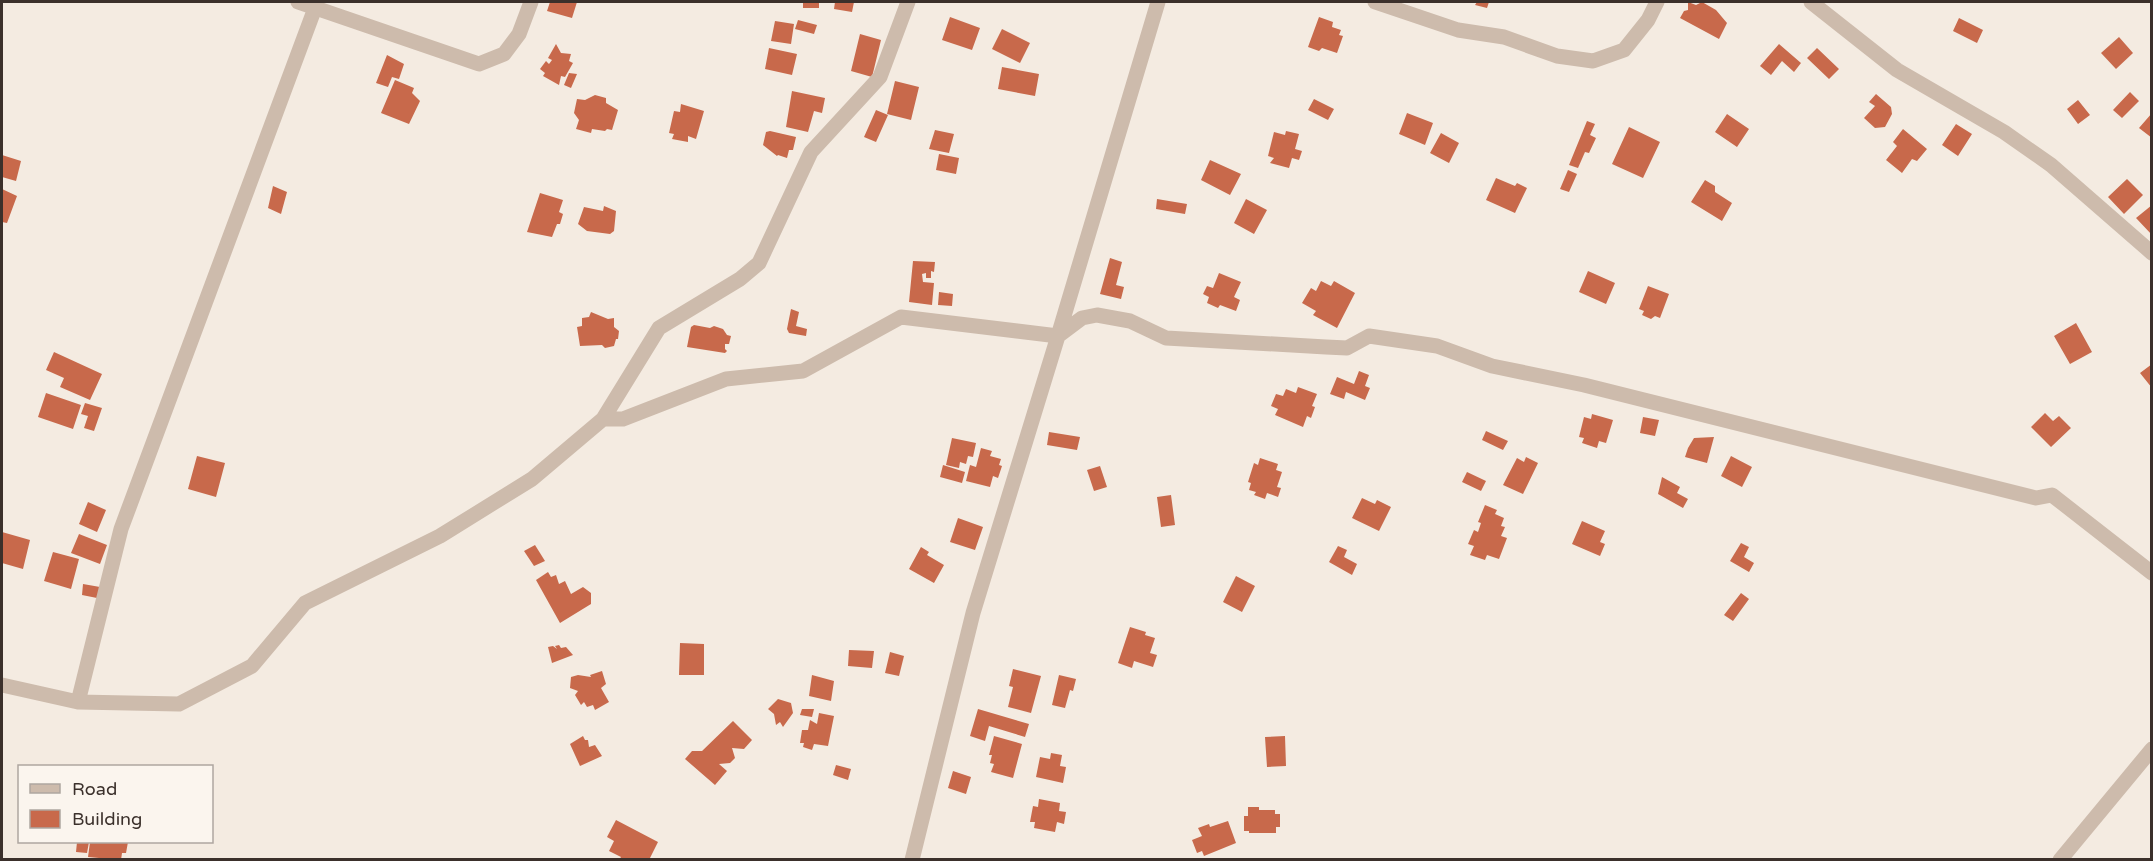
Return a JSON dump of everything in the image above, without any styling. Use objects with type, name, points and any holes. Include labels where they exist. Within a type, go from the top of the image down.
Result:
[{"type":"street","points":[[298,2],[478,64],[504,54],[519,34],[531,2]]},
{"type":"street","points":[[2,685],[78,702],[179,704],[252,666],[305,603],[440,536],[523,485],[603,419],[659,328],[740,279],[759,263],[811,152],[880,77],[908,2]]},
{"type":"street","points":[[912,860],[973,613],[1158,2]]},
{"type":"street","points":[[1375,2],[1458,30],[1504,37],[1557,56],[1593,61],[1624,50],[1648,20],[1657,2]]},
{"type":"street","points":[[1811,2],[1897,70],[2004,132],[2051,165],[2151,253]]},
{"type":"street","points":[[78,702],[121,528],[315,8]]},
{"type":"street","points":[[603,419],[623,419],[726,379],[803,371],[901,317],[1058,336],[1082,318],[1097,315],[1130,321],[1166,338],[1347,348],[1369,336],[1437,346],[1492,366],[1584,385],[2036,498],[2052,495],[2151,573]]},
{"type":"street","points":[[2060,860],[2151,749]]},
{"type":"building","points":[[550,2],[577,2],[572,18],[547,11]]},
{"type":"building","points":[[803,2],[819,2],[819,8],[803,8]]},
{"type":"building","points":[[835,2],[854,2],[852,12],[834,9]]},
{"type":"building","points":[[1477,2],[1489,2],[1487,8],[1475,5]]},
{"type":"building","points":[[1688,2],[1696,5],[1702,2],[1716,10],[1727,23],[1719,39],[1680,18],[1684,11],[1688,10]]},
{"type":"building","points":[[950,17],[980,28],[972,50],[942,40]]},
{"type":"building","points":[[1319,17],[1333,22],[1332,27],[1341,30],[1339,35],[1343,36],[1337,53],[1322,48],[1319,51],[1308,47]]},
{"type":"building","points":[[1959,18],[1983,30],[1977,43],[1953,31]]},
{"type":"building","points":[[798,20],[817,25],[814,34],[795,29]]},
{"type":"building","points":[[775,21],[794,24],[791,44],[771,41]]},
{"type":"building","points":[[1002,29],[1030,43],[1020,63],[992,49]]},
{"type":"building","points":[[860,34],[881,40],[872,77],[851,71]]},
{"type":"building","points":[[2119,37],[2133,53],[2116,69],[2101,53]]},
{"type":"building","points":[[556,44],[561,53],[571,54],[569,61],[573,63],[565,77],[561,76],[559,85],[543,76],[545,73],[540,69],[546,61],[549,64],[552,60],[548,58]]},
{"type":"building","points":[[1779,44],[1801,63],[1794,72],[1782,61],[1771,75],[1760,66]]},
{"type":"building","points":[[769,48],[797,54],[792,75],[765,69]]},
{"type":"building","points":[[1817,48],[1839,69],[1829,79],[1807,58]]},
{"type":"building","points":[[387,55],[404,64],[399,79],[392,77],[388,87],[376,83]]},
{"type":"building","points":[[1002,67],[1039,74],[1035,96],[998,89]]},
{"type":"building","points":[[569,73],[577,74],[571,88],[564,85]]},
{"type":"building","points":[[395,80],[414,88],[412,93],[420,101],[409,124],[381,113]]},
{"type":"building","points":[[895,81],[919,87],[911,120],[887,114]]},
{"type":"building","points":[[792,91],[825,98],[822,113],[814,111],[808,132],[786,127]]},
{"type":"building","points":[[2130,92],[2139,101],[2122,118],[2113,110]]},
{"type":"building","points":[[1876,94],[1891,107],[1892,114],[1885,127],[1875,128],[1864,118],[1875,106],[1869,102]]},
{"type":"building","points":[[595,95],[606,98],[606,103],[618,110],[612,130],[592,129],[591,133],[576,129],[579,120],[574,113],[577,99],[585,100]]},
{"type":"building","points":[[1314,99],[1334,109],[1328,120],[1308,110]]},
{"type":"building","points":[[2078,100],[2090,115],[2078,124],[2067,109]]},
{"type":"building","points":[[681,104],[704,111],[696,139],[688,136],[688,142],[672,139],[674,134],[669,133],[674,111],[680,112]]},
{"type":"building","points":[[876,110],[888,115],[876,142],[864,137]]},
{"type":"building","points":[[1407,113],[1433,123],[1425,145],[1399,134]]},
{"type":"building","points":[[2152,113],[2152,138],[2139,128]]},
{"type":"building","points":[[1727,114],[1749,129],[1737,147],[1715,132]]},
{"type":"building","points":[[1587,121],[1595,124],[1590,135],[1596,138],[1589,153],[1585,152],[1578,168],[1569,165]]},
{"type":"building","points":[[1956,124],[1972,134],[1958,156],[1942,145]]},
{"type":"building","points":[[1629,127],[1660,142],[1643,178],[1612,164]]},
{"type":"building","points":[[1903,129],[1927,149],[1917,161],[1912,159],[1902,173],[1886,160],[1897,146],[1893,142]]},
{"type":"building","points":[[935,130],[954,134],[949,153],[929,149]]},
{"type":"building","points":[[1286,131],[1299,134],[1295,149],[1302,151],[1299,160],[1292,158],[1289,168],[1270,163],[1274,158],[1268,156],[1274,132],[1285,135]]},
{"type":"building","points":[[766,132],[796,137],[793,150],[789,150],[787,158],[777,156],[763,145]]},
{"type":"building","points":[[1441,133],[1459,143],[1449,163],[1430,153]]},
{"type":"building","points":[[939,154],[959,158],[956,174],[936,170]]},
{"type":"building","points":[[2,155],[21,161],[16,181],[2,177]]},
{"type":"building","points":[[1210,160],[1241,174],[1230,195],[1201,180]]},
{"type":"building","points":[[1568,170],[1577,174],[1569,192],[1560,189]]},
{"type":"building","points":[[1496,178],[1527,188],[1515,213],[1486,200]]},
{"type":"building","points":[[2127,179],[2143,195],[2124,214],[2108,197]]},
{"type":"building","points":[[1705,180],[1715,186],[1715,192],[1732,203],[1722,221],[1691,202]]},
{"type":"building","points":[[273,186],[287,192],[281,214],[268,208]]},
{"type":"building","points":[[2,189],[17,196],[7,223],[2,222]]},
{"type":"building","points":[[540,193],[563,200],[559,212],[563,214],[552,237],[527,232]]},
{"type":"building","points":[[1157,199],[1187,204],[1185,214],[1156,209]]},
{"type":"building","points":[[1246,199],[1267,210],[1254,234],[1234,223]]},
{"type":"building","points":[[2152,205],[2152,235],[2136,218]]},
{"type":"building","points":[[604,206],[616,211],[614,231],[610,234],[587,231],[578,224],[584,207],[603,211]]},
{"type":"building","points":[[1110,258],[1122,262],[1116,285],[1124,287],[1121,299],[1100,294]]},
{"type":"building","points":[[913,261],[935,262],[931,278],[926,278],[926,273],[922,274],[923,282],[934,283],[932,305],[909,302]]},
{"type":"building","points":[[1588,271],[1615,283],[1606,304],[1579,292]]},
{"type":"building","points":[[1219,273],[1241,282],[1234,297],[1240,300],[1236,311],[1220,305],[1218,308],[1207,303],[1209,297],[1203,294],[1207,286],[1213,288]]},
{"type":"building","points":[[1321,281],[1331,286],[1334,281],[1355,293],[1337,328],[1313,315],[1316,311],[1302,303],[1311,288],[1316,291]]},
{"type":"building","points":[[1648,286],[1669,294],[1660,318],[1655,316],[1651,319],[1642,315],[1644,311],[1639,309]]},
{"type":"building","points":[[939,292],[953,294],[952,306],[938,305]]},
{"type":"building","points":[[791,309],[799,312],[796,326],[807,329],[806,336],[789,333],[787,329]]},
{"type":"building","points":[[591,312],[608,319],[614,318],[614,327],[619,331],[614,346],[605,348],[602,345],[580,346],[577,327],[582,326],[582,318],[589,317]]},
{"type":"building","points":[[2076,323],[2092,352],[2070,364],[2054,336]]},
{"type":"building","points":[[694,325],[723,329],[727,335],[731,336],[729,344],[725,344],[727,351],[725,353],[687,347],[691,327]]},
{"type":"building","points":[[54,352],[102,374],[90,400],[60,387],[64,378],[46,370]]},
{"type":"building","points":[[2152,364],[2152,388],[2140,373]]},
{"type":"building","points":[[1359,371],[1369,375],[1365,386],[1370,388],[1365,400],[1346,392],[1344,399],[1330,394],[1337,377],[1354,384]]},
{"type":"building","points":[[1298,387],[1317,394],[1312,406],[1315,407],[1311,418],[1307,416],[1303,427],[1275,415],[1278,409],[1271,406],[1276,394],[1283,396],[1286,389],[1296,393]]},
{"type":"building","points":[[46,393],[81,405],[73,429],[38,417]]},
{"type":"building","points":[[85,403],[102,408],[94,431],[84,428],[88,416],[81,414]]},
{"type":"building","points":[[2045,413],[2053,421],[2059,416],[2071,428],[2051,447],[2031,427]]},
{"type":"building","points":[[1592,414],[1613,420],[1606,443],[1599,441],[1597,448],[1582,443],[1584,438],[1579,437],[1584,417],[1591,419]]},
{"type":"building","points":[[1643,417],[1659,420],[1655,436],[1640,433]]},
{"type":"building","points":[[1486,431],[1508,441],[1503,450],[1482,440]]},
{"type":"building","points":[[1049,432],[1080,437],[1077,450],[1047,445]]},
{"type":"building","points":[[1714,437],[1707,463],[1685,457],[1694,438]]},
{"type":"building","points":[[952,438],[976,443],[973,457],[968,456],[966,464],[960,462],[959,468],[946,465]]},
{"type":"building","points":[[981,448],[992,451],[990,456],[1001,459],[999,465],[1002,466],[998,478],[993,476],[990,487],[966,481],[970,465],[976,467]]},
{"type":"building","points":[[197,456],[225,463],[216,497],[188,489]]},
{"type":"building","points":[[1731,456],[1752,467],[1742,487],[1721,476]]},
{"type":"building","points":[[1526,457],[1538,463],[1523,494],[1503,485],[1517,458],[1524,462]]},
{"type":"building","points":[[1260,458],[1278,464],[1276,470],[1282,472],[1277,487],[1281,488],[1278,497],[1267,493],[1265,499],[1254,495],[1256,492],[1249,490],[1251,483],[1248,482],[1254,463],[1258,465]]},
{"type":"building","points":[[943,465],[965,472],[962,483],[940,477]]},
{"type":"building","points":[[1100,466],[1107,487],[1094,491],[1087,470]]},
{"type":"building","points":[[1467,472],[1486,481],[1481,491],[1462,482]]},
{"type":"building","points":[[1662,477],[1680,487],[1677,493],[1688,499],[1683,508],[1658,494]]},
{"type":"building","points":[[1171,495],[1175,525],[1161,527],[1157,497]]},
{"type":"building","points":[[1362,498],[1375,504],[1377,500],[1391,507],[1379,531],[1352,518]]},
{"type":"building","points":[[88,502],[106,510],[97,532],[79,524]]},
{"type":"building","points":[[1485,505],[1497,510],[1495,514],[1504,518],[1501,526],[1505,527],[1501,536],[1507,538],[1499,559],[1487,555],[1485,560],[1470,555],[1474,546],[1468,544],[1474,530],[1478,532],[1481,523],[1478,522]]},
{"type":"building","points":[[958,518],[983,527],[975,550],[950,542]]},
{"type":"building","points":[[1582,521],[1605,531],[1600,542],[1605,544],[1600,556],[1572,544]]},
{"type":"building","points":[[2,532],[30,540],[23,569],[2,563]]},
{"type":"building","points":[[79,534],[107,545],[100,564],[71,553]]},
{"type":"building","points":[[1741,543],[1749,547],[1744,557],[1754,563],[1749,572],[1730,561]]},
{"type":"building","points":[[535,545],[545,561],[534,566],[524,551]]},
{"type":"building","points":[[1338,546],[1347,550],[1344,557],[1357,564],[1352,575],[1329,562]]},
{"type":"building","points":[[921,547],[929,552],[927,555],[944,565],[934,583],[909,569]]},
{"type":"building","points":[[53,552],[79,559],[71,589],[44,581]]},
{"type":"building","points":[[548,572],[551,577],[556,575],[559,584],[565,581],[571,594],[583,587],[591,593],[591,604],[560,623],[536,580]]},
{"type":"building","points":[[1236,576],[1255,586],[1242,612],[1223,602]]},
{"type":"building","points":[[83,584],[100,587],[97,598],[82,595]]},
{"type":"building","points":[[1741,593],[1749,599],[1733,621],[1724,615]]},
{"type":"building","points":[[1130,627],[1146,632],[1145,635],[1155,638],[1150,653],[1157,655],[1153,667],[1134,661],[1132,668],[1118,663]]},
{"type":"building","points":[[680,643],[704,644],[704,675],[679,675]]},
{"type":"building","points":[[559,645],[561,648],[566,647],[573,655],[552,663],[548,647],[553,646],[557,649],[555,646]]},
{"type":"building","points":[[849,650],[874,651],[872,668],[848,666]]},
{"type":"building","points":[[890,652],[904,656],[899,676],[885,673]]},
{"type":"building","points":[[1013,669],[1041,676],[1031,713],[1008,707],[1013,687],[1009,686]]},
{"type":"building","points":[[602,671],[606,684],[601,688],[609,702],[595,710],[593,705],[587,707],[584,702],[581,705],[575,695],[578,691],[570,688],[571,677],[578,675],[591,677],[590,675]]},
{"type":"building","points":[[812,675],[834,681],[831,701],[809,696]]},
{"type":"building","points":[[1059,675],[1076,679],[1065,708],[1052,705]]},
{"type":"building","points":[[778,699],[791,703],[793,713],[783,727],[780,722],[776,725],[774,714],[768,709]]},
{"type":"building","points":[[802,709],[814,709],[812,717],[800,715]]},
{"type":"building","points":[[978,709],[1029,724],[1025,737],[989,726],[985,741],[970,736]]},
{"type":"building","points":[[819,713],[834,716],[828,746],[814,744],[812,750],[803,747],[804,743],[800,743],[802,730],[808,730],[810,720],[817,724]]},
{"type":"building","points":[[733,721],[752,740],[744,749],[732,748],[735,758],[730,763],[719,764],[727,771],[715,785],[685,759],[692,751],[702,751]]},
{"type":"building","points":[[583,736],[585,740],[588,740],[589,747],[595,745],[602,756],[580,766],[570,744]]},
{"type":"building","points":[[994,736],[1022,744],[1013,778],[991,772],[994,764],[990,763],[992,755],[989,755]]},
{"type":"building","points":[[1285,736],[1286,766],[1267,767],[1265,737]]},
{"type":"building","points":[[1051,753],[1062,755],[1060,766],[1066,767],[1063,783],[1036,777],[1040,757],[1050,759]]},
{"type":"building","points":[[836,765],[851,769],[848,780],[833,775]]},
{"type":"building","points":[[953,771],[971,777],[966,794],[948,788]]},
{"type":"building","points":[[1039,799],[1060,803],[1059,811],[1066,812],[1064,824],[1057,822],[1055,832],[1034,828],[1035,822],[1030,822],[1033,806],[1038,807]]},
{"type":"building","points":[[1248,807],[1275,810],[1275,814],[1280,814],[1280,827],[1276,827],[1276,833],[1244,831],[1244,816],[1248,816]]},
{"type":"building","points":[[616,820],[658,842],[649,860],[619,860],[621,857],[609,851],[614,841],[607,837]]},
{"type":"building","points":[[1228,821],[1236,843],[1204,856],[1202,851],[1197,853],[1192,840],[1202,836],[1198,828]]},
{"type":"building","points":[[77,843],[89,843],[87,853],[76,852]]},
{"type":"building","points":[[90,843],[128,843],[126,853],[122,853],[121,860],[88,857]]}]
